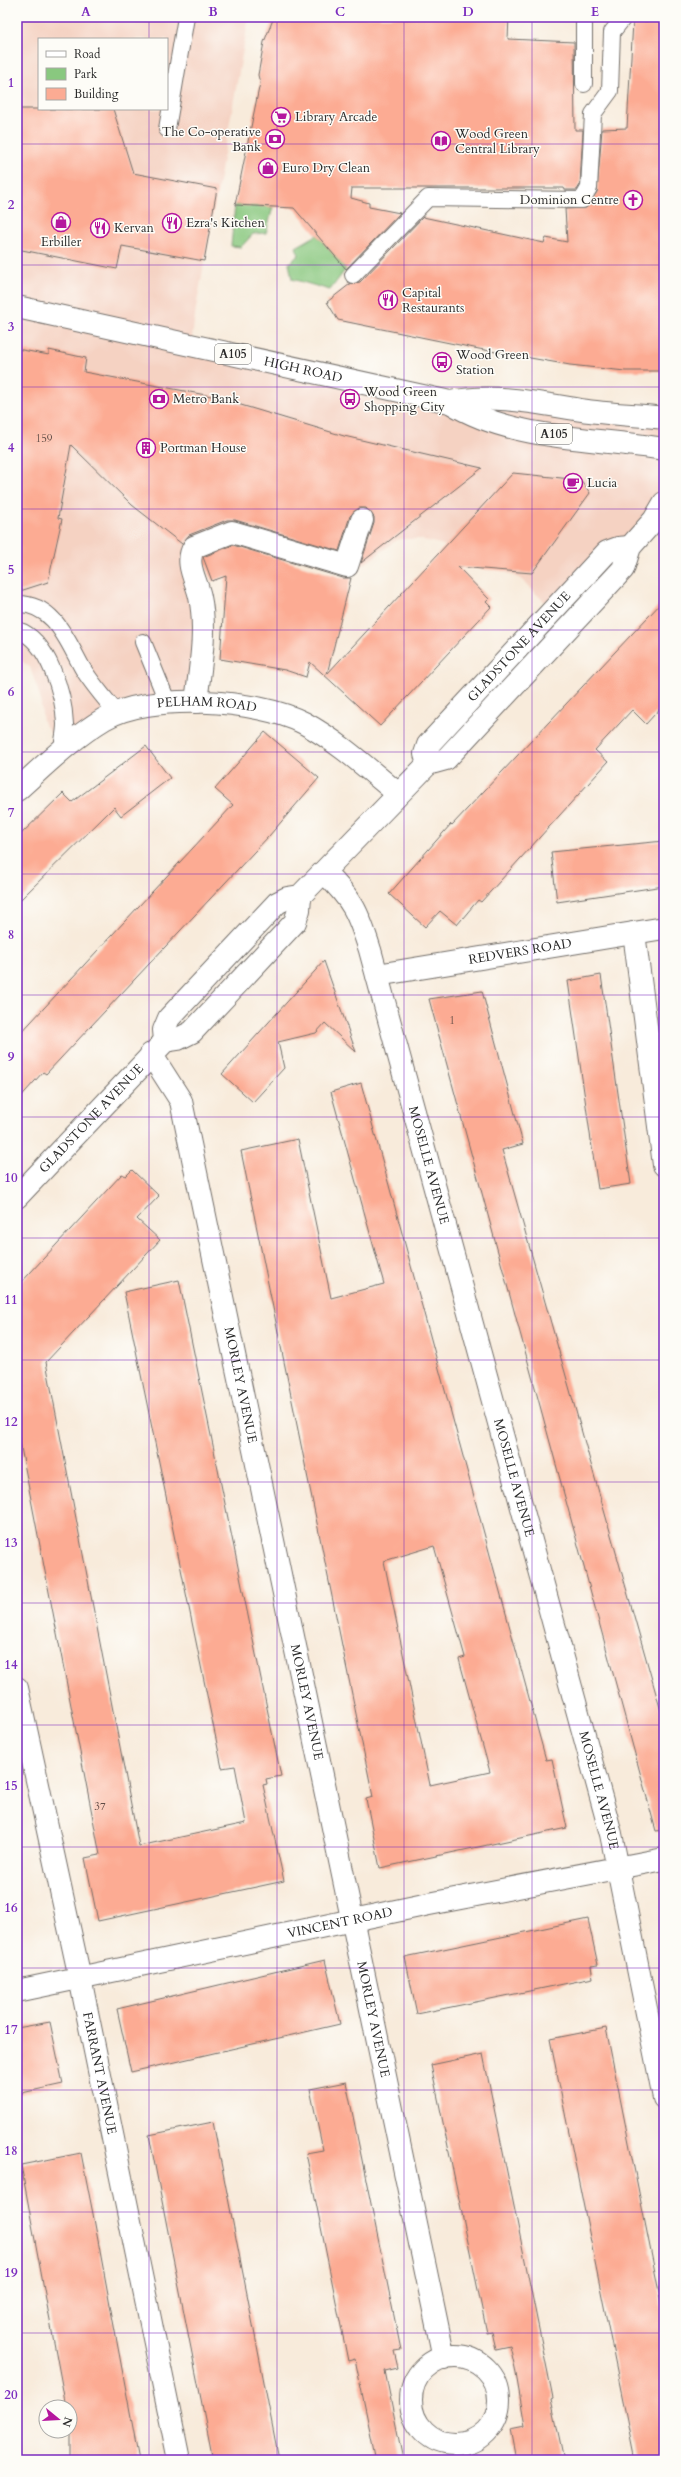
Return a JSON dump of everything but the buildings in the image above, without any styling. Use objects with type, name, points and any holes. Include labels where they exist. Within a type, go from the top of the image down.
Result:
[{"type":"street","name":"HIGH ROAD","points":[[17,307],[450,402],[467,413],[507,427],[664,449]]},
{"type":"street","name":"HIGH ROAD","points":[[450,402],[470,398],[515,399],[583,410],[664,418]]},
{"type":"street","name":"GLADSTONE AVENUE","points":[[17,1197],[158,1047],[164,1030],[174,1012],[277,903],[287,898],[300,896],[428,764],[446,760],[623,569],[630,547],[654,520],[664,503]]},
{"type":"street","points":[[196,702],[201,653],[202,617],[200,598],[189,560],[194,547],[232,532],[347,566],[362,520]]},
{"type":"street","name":"PELHAM ROAD","points":[[17,790],[62,748],[104,719],[132,707],[167,701],[196,702],[260,710],[303,722],[335,742],[398,794]]},
{"type":"street","name":"MOSELLE AVENUE","points":[[324,872],[347,895],[360,918],[377,976],[585,1735],[617,1868],[664,2098]]},
{"type":"street","name":"REDVERS ROAD","points":[[377,976],[664,928]]},
{"type":"street","points":[[634,933],[664,1165]]},
{"type":"street","name":"MORLEY AVENUE","points":[[158,1047],[181,1101],[354,1921],[444,2358]]},
{"type":"street","name":"FARRANT AVENUE","points":[[17,1688],[80,1978],[179,2460]]},
{"type":"street","name":"VINCENT ROAD","points":[[17,1991],[354,1921],[664,1859]]},
{"type":"street","points":[[460,2356],[474,2360],[487,2369],[495,2382],[499,2397],[498,2412],[491,2426],[464,2452],[451,2444],[436,2440],[424,2431],[415,2419],[411,2404],[413,2389],[419,2375],[430,2364],[444,2358],[460,2356]]},
{"type":"lane","points":[[584,17],[584,84]]},
{"type":"lane","points":[[353,275],[428,198],[582,200],[590,188],[593,114],[610,91],[612,32],[621,18]]},
{"type":"lane","points":[[167,129],[185,19]]},
{"type":"lane","points":[[17,604],[24,604],[41,610],[63,630],[83,668],[117,713]]},
{"type":"lane","points":[[17,630],[31,638],[43,653],[57,678],[65,724],[62,748]]},
{"type":"lane","points":[[143,642],[167,701]]},
{"type":"shaded area","points":[[17,17],[249,17],[196,308],[191,345],[450,402],[664,418],[664,503],[553,610],[521,579],[440,544],[420,539],[398,539],[358,569],[232,532],[194,547],[196,702],[167,701],[62,748],[43,722],[40,697],[30,667],[17,658]]},
{"type":"green space","points":[[235,205],[273,207],[266,233],[253,234],[241,247],[231,246]]},
{"type":"green space","points":[[317,235],[346,269],[330,290],[292,279],[289,263],[299,255],[296,247]]},
{"type":"place","name":"Library Arcade","points":[[281,117]]},
{"type":"place","name":"The Co-operative Bank","points":[[275,139]]},
{"type":"place","name":"Wood Green Central Library","points":[[441,141]]},
{"type":"place","name":"Euro Dry Clean","points":[[268,168]]},
{"type":"place","name":"Dominion Centre","points":[[633,200]]},
{"type":"place","name":"Erbiller","points":[[61,222]]},
{"type":"place","name":"Ezra's Kitchen","points":[[172,223]]},
{"type":"place","name":"Kervan","points":[[100,228]]},
{"type":"place","name":"Capital Restaurants","points":[[388,300]]},
{"type":"place","name":"Wood Green Station","points":[[442,362]]},
{"type":"place","name":"Metro Bank","points":[[159,399]]},
{"type":"place","name":"Wood Green Shopping City","points":[[350,399]]},
{"type":"place","name":"Portman House","points":[[146,448]]},
{"type":"place","name":"Lucia","points":[[573,483]]}]
